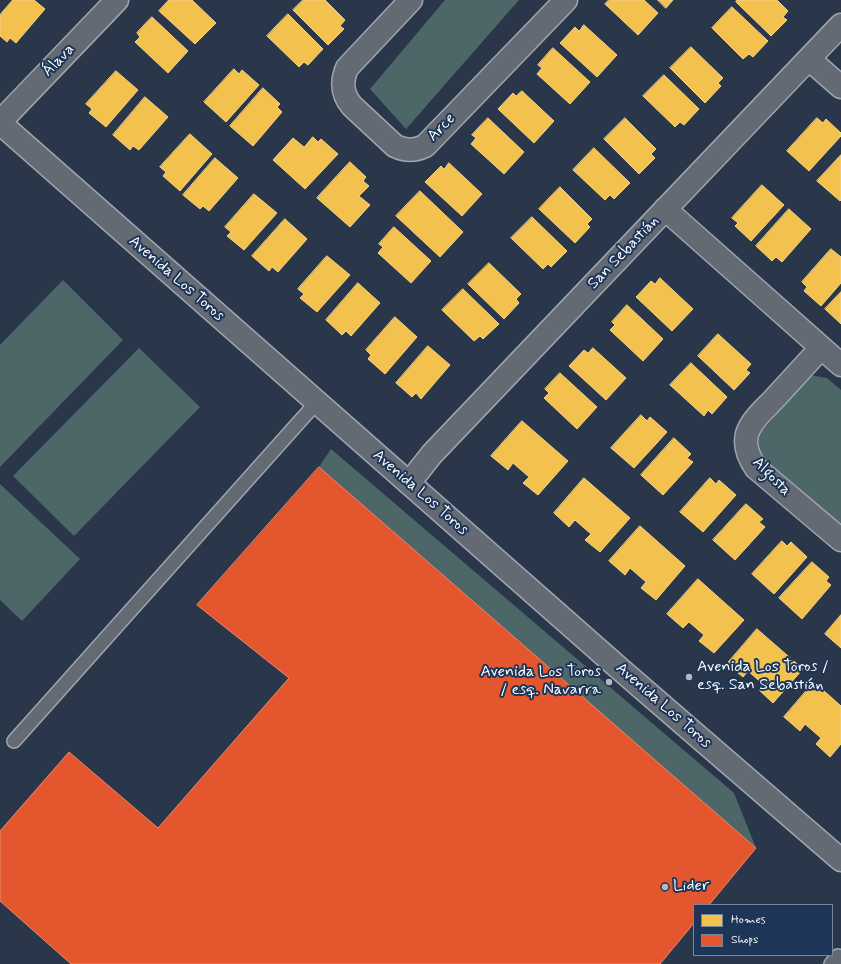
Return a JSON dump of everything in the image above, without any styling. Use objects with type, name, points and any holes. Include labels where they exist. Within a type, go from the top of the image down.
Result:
[{"type":"street","name":"Álava","points":[[0,122],[117,0]]},
{"type":"street","name":"Arce","points":[[411,0],[347,68],[342,85],[347,100],[352,106],[395,146],[410,151],[425,146],[566,0]]},
{"type":"street","name":"San Sebastián","points":[[409,483],[432,454],[841,25]]},
{"type":"street","points":[[809,59],[841,88]]},
{"type":"street","name":"Avenida Los Toros","points":[[0,122],[620,669],[841,860]]},
{"type":"street","points":[[665,210],[841,366]]},
{"type":"street","name":"Algosta","points":[[821,348],[756,418],[747,434],[746,443],[750,460],[756,468],[841,540]]},
{"type":"lane","points":[[14,741],[317,402]]},
{"type":"lane","points":[[831,964],[838,956],[841,958]]},
{"type":"green space","points":[[445,0],[519,0],[406,129],[370,89]]},
{"type":"green space","points":[[63,280],[123,340],[0,467],[0,345]]},
{"type":"green space","points":[[139,348],[200,407],[74,536],[13,476]]},
{"type":"green space","points":[[810,375],[827,378],[841,390],[841,529],[761,460],[758,436]]},
{"type":"green space","points":[[331,449],[734,793],[756,848],[319,467]]},
{"type":"green space","points":[[0,484],[80,559],[22,621],[0,600]]},
{"type":"building: Homes","points":[[13,0],[34,0],[45,9],[16,43],[10,38],[7,42],[0,36],[0,15]]},
{"type":"building: Homes","points":[[169,0],[192,0],[216,23],[195,44],[159,11]]},
{"type":"building: Homes","points":[[303,0],[325,0],[345,20],[340,26],[344,29],[328,45],[293,10]]},
{"type":"building: Homes","points":[[609,0],[644,0],[658,13],[638,35],[605,4]]},
{"type":"building: Homes","points":[[658,0],[673,0],[666,8]]},
{"type":"building: Homes","points":[[737,0],[777,0],[788,11],[783,17],[787,20],[771,36],[736,2]]},
{"type":"building: Homes","points":[[732,7],[768,41],[753,57],[749,54],[743,59],[712,28]]},
{"type":"building: Homes","points":[[288,14],[323,49],[308,65],[304,62],[299,67],[267,36]]},
{"type":"building: Homes","points":[[152,17],[188,51],[168,73],[135,42],[140,37],[137,33]]},
{"type":"building: Homes","points":[[584,25],[617,55],[597,77],[560,43],[575,27],[579,31]]},
{"type":"building: Homes","points":[[691,47],[723,78],[718,83],[721,86],[705,103],[670,68]]},
{"type":"building: Homes","points":[[553,48],[590,82],[570,104],[537,74],[542,68],[538,65]]},
{"type":"building: Homes","points":[[234,69],[239,74],[242,70],[259,85],[226,122],[204,102]]},
{"type":"building: Homes","points":[[116,71],[138,90],[106,127],[89,113],[92,109],[86,104]]},
{"type":"building: Homes","points":[[664,75],[699,109],[684,125],[680,122],[675,127],[643,96]]},
{"type":"building: Homes","points":[[263,88],[280,104],[277,107],[282,112],[253,146],[230,126]]},
{"type":"building: Homes","points":[[522,91],[554,121],[534,143],[498,109],[513,93],[516,96]]},
{"type":"building: Homes","points":[[145,97],[168,117],[139,150],[133,146],[130,150],[113,135]]},
{"type":"building: Homes","points":[[488,118],[524,152],[504,174],[471,144],[476,138],[472,135]]},
{"type":"building: Homes","points":[[625,118],[656,149],[651,154],[655,158],[639,174],[604,139]]},
{"type":"building: Homes","points":[[817,118],[823,123],[826,119],[841,133],[841,136],[809,171],[787,151]]},
{"type":"building: Homes","points":[[190,134],[212,154],[180,191],[163,176],[166,172],[160,167]]},
{"type":"building: Homes","points":[[313,137],[318,142],[321,139],[338,154],[305,189],[273,160],[293,138],[304,147]]},
{"type":"building: Homes","points":[[594,148],[630,183],[614,199],[610,195],[605,200],[573,170]]},
{"type":"building: Homes","points":[[841,155],[841,200],[840,201],[817,181]]},
{"type":"building: Homes","points":[[215,158],[238,178],[209,211],[203,206],[200,209],[183,195]]},
{"type":"building: Homes","points":[[350,162],[366,177],[363,181],[369,186],[359,196],[370,205],[350,227],[317,198]]},
{"type":"building: Homes","points":[[449,163],[482,194],[462,216],[425,182],[441,166],[444,169]]},
{"type":"building: Homes","points":[[762,185],[784,205],[751,241],[735,226],[738,223],[732,218]]},
{"type":"building: Homes","points":[[560,187],[592,219],[587,224],[590,227],[575,243],[539,209]]},
{"type":"building: Homes","points":[[420,191],[463,232],[440,257],[396,216]]},
{"type":"building: Homes","points":[[254,194],[277,213],[244,250],[227,236],[231,232],[225,227]]},
{"type":"building: Homes","points":[[789,209],[811,229],[782,262],[776,257],[772,261],[756,246]]},
{"type":"building: Homes","points":[[532,217],[567,251],[551,267],[548,264],[543,269],[511,238]]},
{"type":"building: Homes","points":[[285,219],[307,239],[278,272],[272,267],[269,271],[252,256]]},
{"type":"building: Homes","points":[[394,227],[431,261],[411,283],[378,253],[383,247],[379,244]]},
{"type":"building: Homes","points":[[831,249],[841,257],[841,283],[821,306],[804,291],[807,287],[802,282]]},
{"type":"building: Homes","points":[[327,256],[350,275],[317,312],[300,298],[304,294],[298,289]]},
{"type":"building: Homes","points":[[489,263],[521,294],[516,299],[519,303],[504,319],[468,284]]},
{"type":"building: Homes","points":[[660,278],[693,309],[672,331],[636,297],[651,281],[655,284]]},
{"type":"building: Homes","points":[[358,283],[380,303],[351,336],[346,331],[342,335],[326,320]]},
{"type":"building: Homes","points":[[463,289],[499,324],[483,339],[480,336],[474,341],[442,310]]},
{"type":"building: Homes","points":[[841,292],[841,324],[825,309]]},
{"type":"building: Homes","points":[[627,305],[663,339],[643,361],[610,330],[615,325],[612,322]]},
{"type":"building: Homes","points":[[395,317],[417,337],[385,374],[368,359],[371,355],[366,350]]},
{"type":"building: Homes","points":[[718,334],[751,364],[746,370],[750,373],[734,390],[698,356]]},
{"type":"building: Homes","points":[[428,346],[450,365],[421,399],[416,393],[412,397],[396,383]]},
{"type":"building: Homes","points":[[593,348],[626,378],[606,400],[569,366],[584,350],[588,353]]},
{"type":"building: Homes","points":[[691,363],[727,397],[712,414],[708,410],[704,416],[670,385]]},
{"type":"building: Homes","points":[[560,373],[597,407],[577,429],[544,398],[549,393],[545,389]]},
{"type":"building: Homes","points":[[641,415],[647,421],[650,417],[667,432],[634,468],[611,448]]},
{"type":"building: Homes","points":[[522,421],[568,461],[538,495],[523,483],[529,477],[513,463],[508,470],[491,456]]},
{"type":"building: Homes","points":[[674,438],[691,454],[687,458],[693,462],[663,495],[641,475]]},
{"type":"building: Homes","points":[[584,478],[630,518],[600,552],[585,540],[591,534],[575,520],[569,527],[554,513]]},
{"type":"building: Homes","points":[[710,478],[716,484],[719,480],[736,495],[703,532],[680,512]]},
{"type":"building: Homes","points":[[746,504],[763,519],[759,522],[765,527],[735,560],[713,540]]},
{"type":"building: Homes","points":[[640,526],[685,566],[656,600],[641,588],[646,582],[630,568],[625,575],[609,561]]},
{"type":"building: Homes","points":[[782,541],[787,546],[791,542],[807,557],[774,594],[752,574]]},
{"type":"building: Homes","points":[[812,562],[829,577],[826,581],[831,585],[802,619],[779,598]]},
{"type":"building: Homes","points":[[698,579],[744,620],[714,653],[699,641],[704,635],[689,622],[683,628],[667,614]]},
{"type":"building: Homes","points":[[841,615],[841,648],[825,634]]},
{"type":"building: Homes","points":[[757,629],[803,669],[773,703],[759,690],[764,685],[748,671],[743,677],[727,664]]},
{"type":"building: Homes","points":[[814,682],[841,706],[841,744],[830,757],[816,744],[821,738],[805,724],[800,731],[784,717]]},
{"type":"building: Shops","points":[[319,467],[756,848],[710,904],[693,904],[693,924],[660,964],[71,964],[0,901],[0,831],[69,752],[158,828],[289,678],[197,605]]},
{"type":"place","name":"Avenida Los Toros / esq. San Sebastián","points":[[689,677]]},
{"type":"place","name":"Avenida Los Toros / esq. Navarra","points":[[609,682]]},
{"type":"place","name":"Lider","points":[[665,887]]}]
